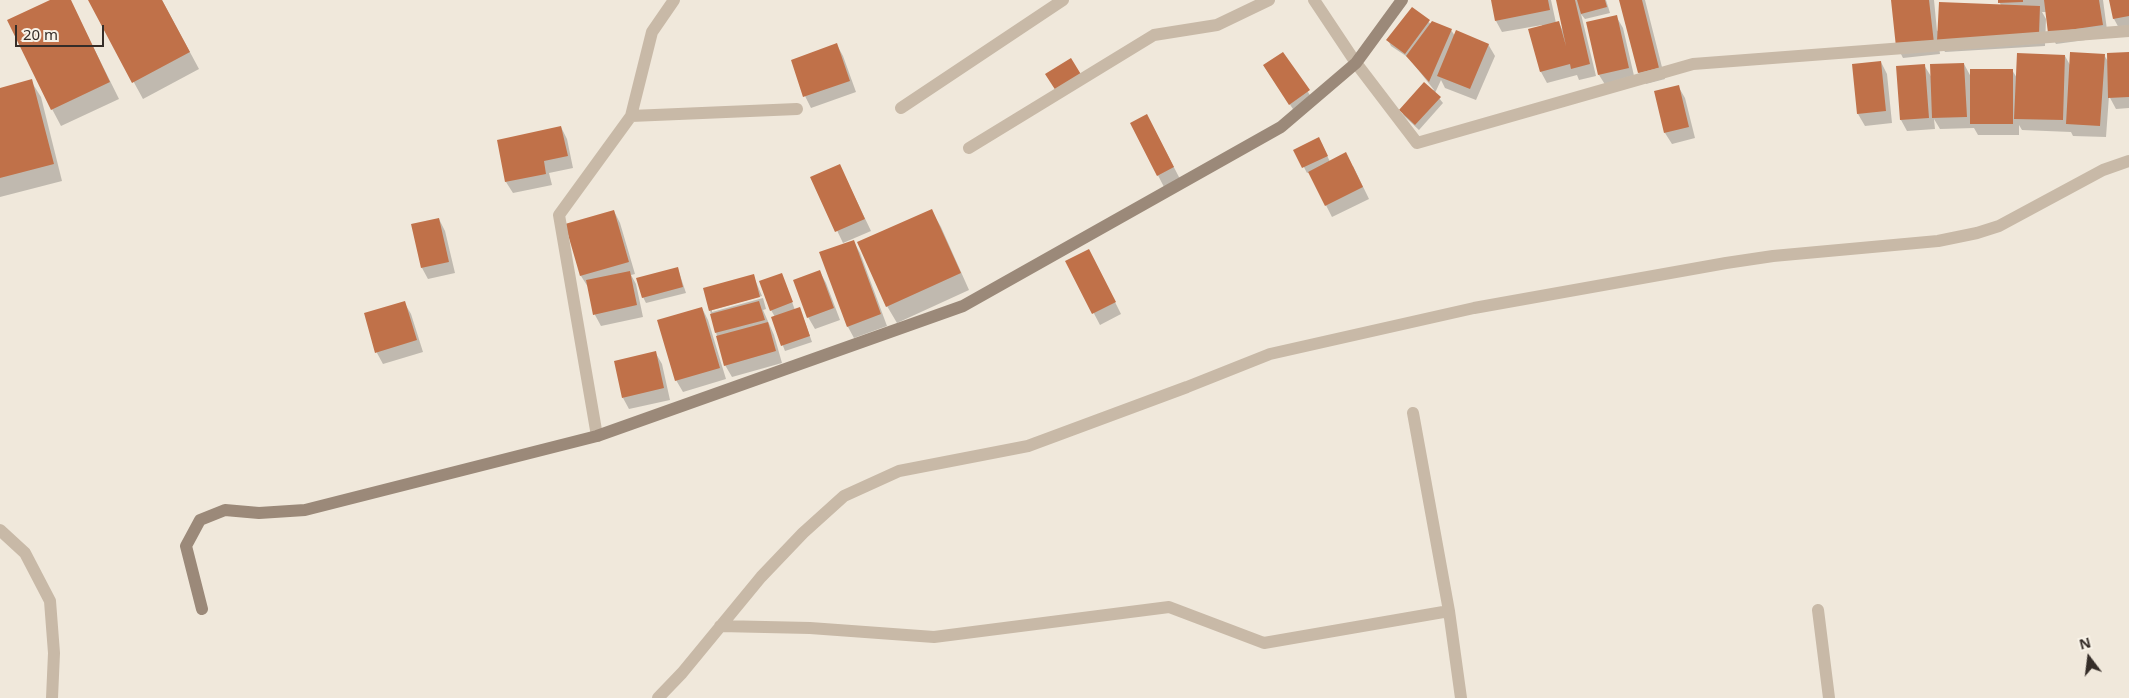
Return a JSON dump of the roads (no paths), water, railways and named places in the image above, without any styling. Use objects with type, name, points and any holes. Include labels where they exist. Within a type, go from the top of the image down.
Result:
[{"type":"street","points":[[597,436],[559,215],[631,116],[652,32],[674,0]]},
{"type":"street","points":[[901,108],[1063,0]]},
{"type":"street","points":[[969,148],[1154,35],[1216,25],[1268,0]]},
{"type":"street","points":[[1314,0],[1356,63],[1417,143],[1692,64],[2129,31]]},
{"type":"street","points":[[202,609],[186,546],[200,520],[225,510],[259,512],[305,510],[597,436],[963,306],[1281,127],[1356,63],[1402,0]]},
{"type":"street","points":[[631,116],[797,109]]},
{"type":"street","points":[[658,698],[682,673],[761,577],[803,534],[844,496],[899,471],[1028,446],[1270,354],[1474,308],[1726,263],[1773,256],[1938,241],[1977,233],[1999,226],[2103,170],[2129,160]]},
{"type":"street","points":[[1413,413],[1449,611],[1460,698]]},
{"type":"street","points":[[0,530],[25,554],[50,601],[54,653],[52,698]]},
{"type":"street","points":[[720,626],[810,628],[934,637],[1170,607],[1264,643],[1449,611]]},
{"type":"street","points":[[1818,610],[1829,698]]}]
